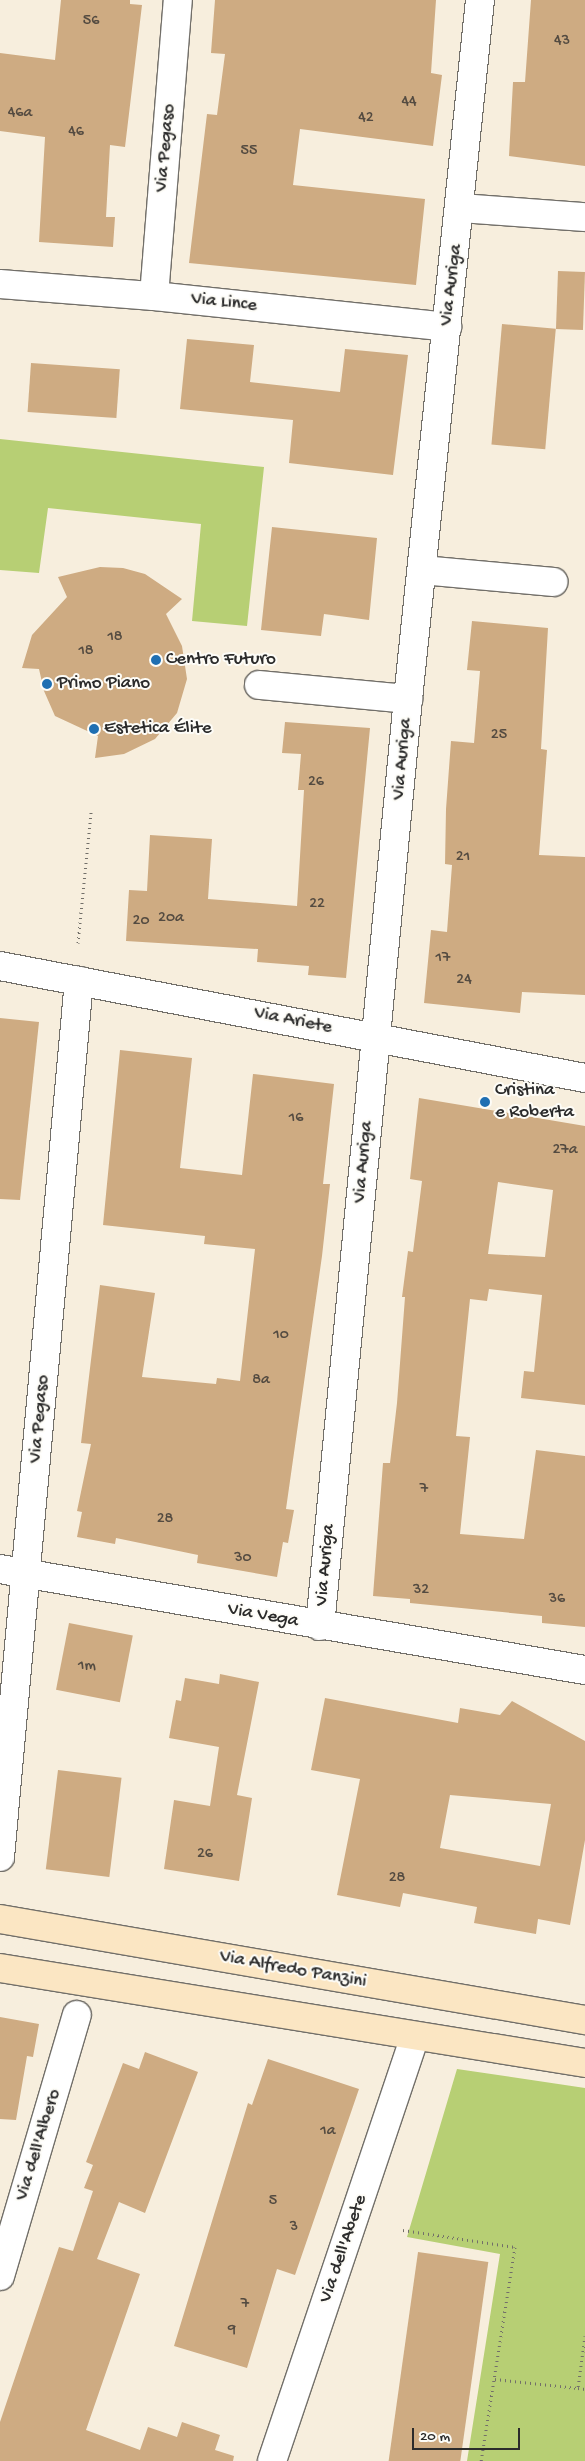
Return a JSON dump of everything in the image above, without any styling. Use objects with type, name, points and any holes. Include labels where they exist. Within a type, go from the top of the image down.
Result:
[{"type":"main road","name":"Via Alfredo Panzini","points":[[0,1919],[585,2020]]},
{"type":"main road","points":[[0,1968],[585,2063]]},
{"type":"street","name":"Via Pegaso","points":[[154,296],[178,0]]},
{"type":"street","name":"Via Auriga","points":[[320,1626],[408,698],[461,208],[480,0]]},
{"type":"street","points":[[461,208],[585,217]]},
{"type":"street","name":"Via Lince","points":[[0,284],[154,296],[447,327]]},
{"type":"street","points":[[422,570],[553,582]]},
{"type":"street","name":"Via Auriga","points":[[259,685],[408,698]]},
{"type":"street","name":"Via Ariete","points":[[0,966],[376,1036],[585,1078]]},
{"type":"street","name":"Via Pegaso","points":[[0,1857],[13,1571],[79,981]]},
{"type":"street","name":"Via Vega","points":[[13,1571],[320,1626],[585,1670]]},
{"type":"street","name":"Via dell'Albero","points":[[0,2276],[78,2015]]},
{"type":"street","name":"Via dell'Abete","points":[[272,2461],[415,2036]]},
{"type":"path","points":[[78,943],[91,812]]},
{"type":"path","points":[[403,2230],[515,2247],[481,2461]]},
{"type":"path","points":[[578,2388],[585,2336]]},
{"type":"path","points":[[495,2379],[585,2388]]},
{"type":"green space","points":[[0,439],[264,467],[247,626],[192,621],[201,524],[48,508],[39,573],[0,570]]},
{"type":"green space","points":[[457,2069],[585,2088],[585,2461],[467,2461],[500,2254],[407,2237]]},
{"type":"building","points":[[61,0],[130,0],[130,4],[142,5],[125,147],[110,145],[106,217],[115,217],[113,247],[39,242],[45,137],[0,131],[0,53],[55,60]]},
{"type":"building","points":[[215,0],[436,0],[431,73],[442,75],[433,146],[300,129],[293,185],[425,199],[416,285],[189,263],[207,114],[217,115],[225,54],[211,53]]},
{"type":"building","points":[[531,0],[585,0],[585,166],[509,156],[513,82],[525,82]]},
{"type":"building","points":[[558,271],[585,272],[583,330],[556,329]]},
{"type":"building","points":[[502,324],[556,329],[545,449],[491,445]]},
{"type":"building","points":[[187,339],[254,345],[250,382],[340,392],[345,349],[408,355],[393,475],[289,463],[293,420],[180,409]]},
{"type":"building","points":[[31,363],[120,369],[116,418],[28,412]]},
{"type":"building","points":[[272,527],[377,538],[369,620],[324,614],[321,636],[261,630]]},
{"type":"building","name":"Centro Futuro","points":[[100,567],[123,568],[145,574],[182,599],[166,614],[182,646],[187,679],[177,713],[155,739],[124,754],[95,758],[98,736],[55,716],[44,691],[39,669],[22,668],[32,635],[67,597],[58,577]]},
{"type":"building","points":[[472,621],[548,628],[541,749],[547,750],[539,855],[585,857],[585,995],[522,992],[520,1013],[424,1003],[431,930],[447,932],[452,865],[445,864],[446,809],[451,741],[474,743],[480,671],[467,670]]},
{"type":"building","points":[[285,722],[370,728],[346,978],[308,975],[309,966],[257,962],[258,949],[126,941],[129,890],[147,891],[150,835],[212,839],[208,899],[297,906],[304,790],[298,790],[301,754],[282,753]]},
{"type":"building","points":[[0,1018],[39,1022],[20,1200],[0,1199]]},
{"type":"building","points":[[120,1050],[192,1058],[180,1168],[242,1175],[253,1074],[334,1084],[323,1184],[330,1184],[322,1256],[286,1509],[294,1510],[288,1543],[283,1542],[277,1577],[197,1563],[198,1555],[116,1538],[115,1544],[77,1537],[82,1512],[77,1511],[91,1444],[81,1443],[100,1285],[155,1293],[142,1377],[216,1384],[217,1378],[240,1381],[255,1249],[204,1244],[205,1236],[103,1225]]},
{"type":"building","points":[[419,1098],[585,1126],[585,1405],[521,1398],[524,1371],[534,1372],[542,1295],[489,1289],[487,1301],[470,1299],[456,1436],[470,1437],[460,1534],[524,1539],[536,1450],[585,1456],[585,1627],[542,1623],[542,1616],[410,1603],[410,1599],[373,1596],[383,1463],[390,1463],[397,1403],[405,1297],[402,1297],[408,1251],[413,1252],[422,1181],[410,1179]],"holes":[[[498,1182],[553,1190],[545,1257],[488,1254]]]},
{"type":"building","points":[[69,1623],[133,1635],[120,1702],[56,1690]]},
{"type":"building","points":[[220,1674],[259,1682],[237,1795],[252,1798],[239,1881],[164,1869],[174,1800],[210,1806],[219,1747],[169,1738],[176,1700],[181,1701],[185,1678],[219,1684]]},
{"type":"building","points":[[325,1698],[458,1723],[460,1708],[500,1715],[512,1701],[585,1741],[585,1840],[570,1925],[538,1919],[536,1934],[474,1923],[477,1907],[403,1893],[400,1907],[337,1895],[360,1779],[311,1770]],"holes":[[[450,1795],[551,1804],[540,1866],[440,1848]]]},
{"type":"building","points":[[58,1770],[122,1778],[109,1877],[46,1869]]},
{"type":"building","points":[[0,2017],[39,2024],[33,2057],[27,2056],[16,2120],[0,2119]]},
{"type":"building","points":[[145,2052],[198,2072],[145,2213],[119,2202],[97,2259],[140,2274],[86,2430],[140,2450],[148,2427],[177,2437],[182,2422],[220,2435],[215,2450],[234,2456],[233,2461],[0,2461],[0,2422],[59,2247],[73,2251],[93,2191],[84,2188],[93,2165],[86,2162],[123,2063],[139,2069]]},
{"type":"building","points":[[268,2059],[359,2089],[295,2275],[277,2269],[247,2368],[174,2346],[248,2103],[252,2105]]},
{"type":"building","points":[[418,2252],[488,2262],[460,2461],[389,2461]]},
{"type":"place","name":"Centro Futuro","points":[[156,660]]},
{"type":"place","name":"Primo Piano","points":[[47,684]]},
{"type":"place","name":"Estetica Élite","points":[[94,729]]},
{"type":"place","name":"Cristina e Roberta","points":[[485,1102]]}]
